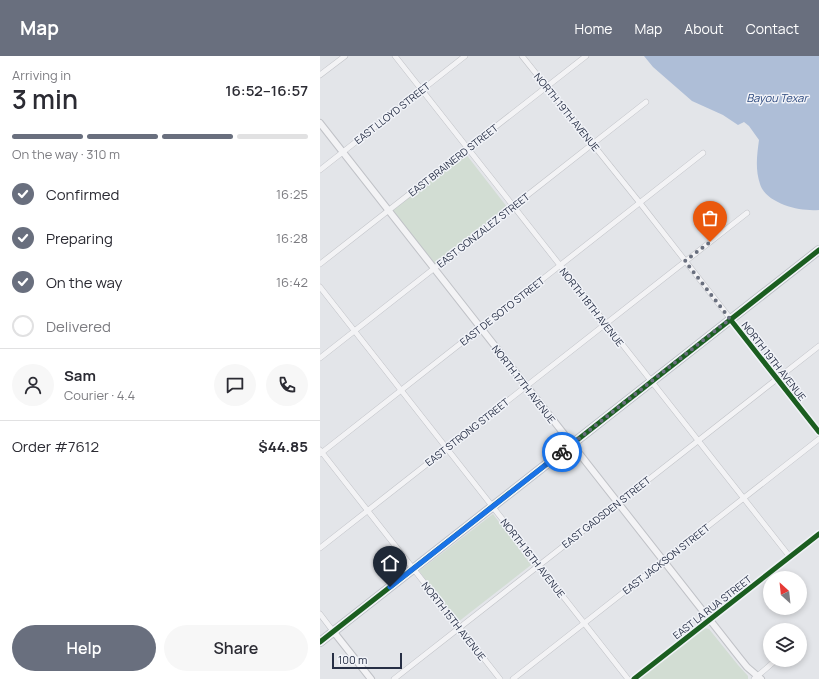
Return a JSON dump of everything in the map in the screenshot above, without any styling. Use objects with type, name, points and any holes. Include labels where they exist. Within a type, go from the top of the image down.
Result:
[{"type":"main road","points":[[320,642],[819,250]]},
{"type":"street","points":[[320,75],[345,56]]},
{"type":"street","name":"NORTH 18TH AVENUE","points":[[395,56],[790,557]]},
{"type":"street","name":"EAST LLOYD STREET","points":[[320,170],[465,56]]},
{"type":"street","name":"NORTH 19TH AVENUE","points":[[522,56],[640,203],[819,432]]},
{"type":"street","name":"EAST BRAINERD STREET","points":[[320,264],[586,56]]},
{"type":"street","name":"EAST GONZALEZ STREET","points":[[320,358],[646,102]]},
{"type":"street","name":"NORTH 17TH AVENUE","points":[[320,123],[757,678]]},
{"type":"street","name":"EAST DE SOTO STREET","points":[[321,452],[703,153]]},
{"type":"street","name":"EAST STRONG STREET","points":[[320,548],[747,213]]},
{"type":"street","name":"NORTH 16TH AVENUE","points":[[320,287],[628,679]]},
{"type":"street","name":"EAST GADSDEN STREET","points":[[394,679],[819,346]]},
{"type":"street","name":"EAST JACKSON STREET","points":[[513,679],[819,439]]},
{"type":"street","name":"NORTH 15TH AVENUE","points":[[321,452],[500,679]]},
{"type":"street","name":"EAST LA RUA STREET","points":[[634,679],[819,534]]},
{"type":"street","points":[[320,614],[372,679]]},
{"type":"street","points":[[757,678],[769,667]]},
{"type":"shaded area","points":[[465,153],[507,207],[434,265],[392,211]]},
{"type":"shaded area","points":[[493,514],[531,565],[458,622],[419,571]]},
{"type":"shaded area","points":[[704,628],[709,629],[748,676],[748,679],[639,679]]},
{"type":"water","name":"Bayou Texar","points":[[644,56],[819,56],[819,210],[803,210],[794,208],[777,202],[769,197],[760,184],[757,173],[759,140],[749,126],[744,122],[738,125],[723,115],[692,101],[653,67]]},
{"type":"cycle path","points":[[320,642],[819,250]]},
{"type":"cycle path","points":[[730,319],[819,432]]},
{"type":"cycle path","points":[[634,679],[819,534]]},
{"type":"way so far","points":[[562,452],[730,319],[685,261],[710,242]]},
{"type":"route","points":[[390,587],[562,452]]}]
